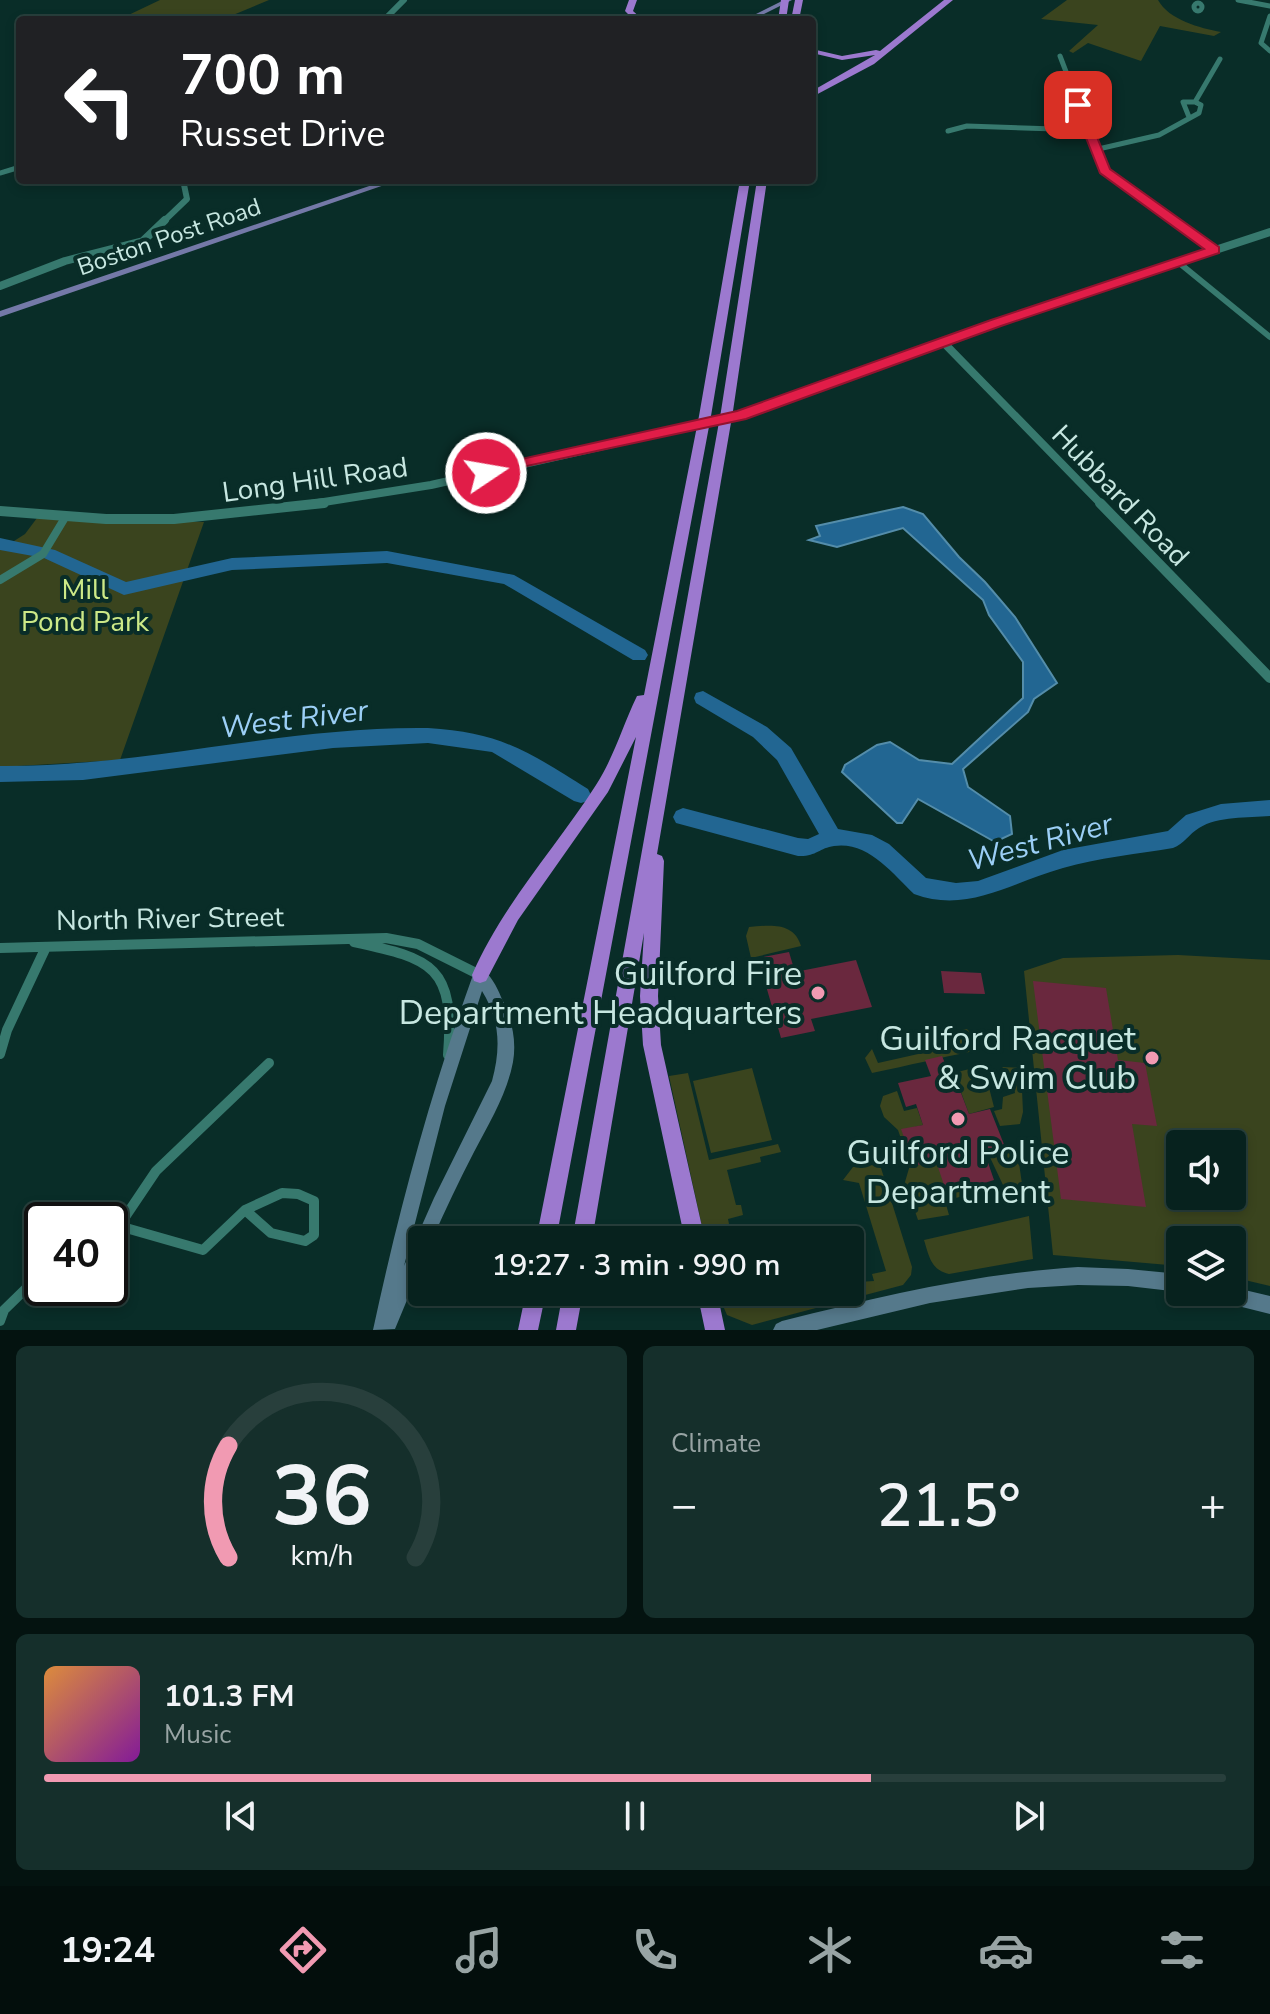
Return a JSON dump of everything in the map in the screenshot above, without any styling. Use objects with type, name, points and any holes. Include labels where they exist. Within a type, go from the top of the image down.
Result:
[{"type":"highway","points":[[816,52],[842,58],[870,55],[942,0]]},
{"type":"highway","points":[[816,92],[871,62],[949,0]]},
{"type":"highway","points":[[549,1226],[702,432],[744,184]]},
{"type":"highway","points":[[584,1226],[726,418],[761,184]]},
{"type":"highway","points":[[480,975],[511,917],[590,812],[616,770],[639,711],[665,623]]},
{"type":"highway","points":[[664,768],[650,933],[649,1008],[652,1045],[692,1226]]},
{"type":"highway","points":[[528,1330],[533,1306]]},
{"type":"highway","points":[[566,1330],[570,1306]]},
{"type":"highway","points":[[710,1306],[715,1330]]},
{"type":"main road","points":[[755,16],[787,0]]},
{"type":"main road","name":"Boston Post Road","points":[[0,314],[383,184]]},
{"type":"main road","name":"North River Street","points":[[384,1330],[403,1229],[448,1063],[480,975]]},
{"type":"main road","name":"North River Street","points":[[430,1226],[494,1098],[506,1064],[504,1019],[493,992],[480,975]]},
{"type":"main road","name":"North River Street","points":[[384,1330],[408,1274]]},
{"type":"main road","points":[[782,1330],[968,1284],[1046,1276],[1166,1281]]},
{"type":"main road","points":[[1246,1299],[1270,1305]]},
{"type":"street","points":[[388,16],[404,0]]},
{"type":"street","points":[[1200,4],[1205,0]]},
{"type":"street","points":[[1238,0],[1270,6]]},
{"type":"street","points":[[1270,16],[1261,43],[1270,51]]},
{"type":"street","points":[[1060,56],[1104,171],[1214,250]]},
{"type":"street","points":[[1195,102],[1220,59]]},
{"type":"street","points":[[1094,150],[1159,135],[1189,117],[1202,109],[1195,102],[1183,102],[1189,117]]},
{"type":"street","points":[[948,131],[967,126],[1087,130]]},
{"type":"street","points":[[0,286],[48,266],[143,241],[187,199],[184,184]]},
{"type":"street","name":"Long Hill Road","points":[[0,511],[186,519],[382,495],[740,415],[943,342],[1270,232]]},
{"type":"street","points":[[1178,262],[1270,337]]},
{"type":"street","name":"Hubbard Road","points":[[943,342],[1270,678]]},
{"type":"street","points":[[0,580],[43,554],[66,516]]},
{"type":"street","name":"North River Street","points":[[0,948],[341,939],[408,941],[450,957],[480,975]]},
{"type":"street","name":"North River Street","points":[[341,939],[414,957],[430,967],[447,997],[451,1013],[448,1063]]},
{"type":"street","points":[[0,1054],[4,1032],[46,947]]},
{"type":"street","points":[[128,1210],[156,1171],[269,1063]]},
{"type":"street","points":[[128,1232],[203,1250],[244,1209],[266,1197],[310,1198],[316,1208],[314,1235],[305,1241],[289,1241],[257,1224],[244,1209]]},
{"type":"street","points":[[0,1321],[4,1310],[24,1291]]},
{"type":"green space","points":[[160,0],[269,0],[231,16],[126,16]]},
{"type":"green space","points":[[1067,0],[1158,0],[1177,18],[1221,32],[1214,36],[1160,26],[1141,61],[1088,43],[1073,53],[1069,51],[1098,25],[1041,19]]},
{"type":"green space","name":"Mill Pond Park","points":[[37,518],[204,522],[120,760],[0,767],[0,550],[25,534]]},
{"type":"green space","points":[[749,927],[787,929],[798,938],[801,946],[751,958],[746,936]]},
{"type":"green space","name":"Guilford Racquet & Swim Club","points":[[1178,955],[1270,960],[1270,1286],[1246,1280],[1246,1226],[1166,1226],[1166,1265],[1053,1255],[1024,971],[1063,958]]},
{"type":"green space","points":[[967,1029],[979,1043],[974,1051],[872,1073],[865,1058],[872,1049],[878,1063],[945,1048],[941,1034]]},
{"type":"green space","points":[[1002,1067],[1021,1068],[1023,1112],[1020,1124],[1000,1126],[994,1111],[1002,1109],[1003,1097],[1015,1093],[1013,1082],[1008,1080],[1012,1075]]},
{"type":"green space","points":[[752,1068],[772,1140],[711,1153],[693,1081]]},
{"type":"green space","points":[[973,1068],[986,1076],[994,1107],[969,1114],[954,1073]]},
{"type":"green space","points":[[688,1073],[709,1160],[778,1144],[781,1152],[760,1157],[761,1162],[727,1170],[736,1205],[741,1205],[743,1215],[728,1219],[729,1226],[702,1226],[669,1076]]},
{"type":"green space","points":[[897,1091],[904,1111],[917,1108],[923,1125],[902,1130],[914,1166],[936,1161],[961,1190],[963,1196],[945,1201],[949,1215],[918,1220],[905,1182],[910,1165],[898,1130],[884,1117],[880,1106],[883,1096]]},
{"type":"green space","points":[[1005,1147],[1017,1149],[1024,1198],[1011,1202],[987,1151]]},
{"type":"green space","points":[[874,1165],[881,1168],[912,1267],[911,1275],[903,1285],[864,1295],[864,1282],[874,1281],[872,1274],[886,1271],[859,1183],[843,1180],[853,1167]]},
{"type":"green space","points":[[1029,1216],[1033,1259],[949,1274],[934,1266],[929,1257],[924,1240]]},
{"type":"green space","points":[[723,1306],[824,1306],[752,1325],[727,1315]]},
{"type":"water","points":[[903,507],[923,514],[985,582],[1015,617],[1057,683],[1034,699],[1028,712],[963,769],[968,787],[1010,816],[1012,834],[995,842],[918,799],[902,823],[897,823],[842,772],[845,765],[877,745],[890,742],[919,760],[952,764],[1023,698],[1023,662],[989,615],[983,600],[903,528],[837,547],[809,540],[820,536],[816,526]]},
{"type":"building","name":"Guilford Fire Department Headquarters","points":[[789,952],[795,972],[856,960],[872,1007],[811,1019],[815,1031],[781,1038],[758,958]]},
{"type":"building","points":[[941,971],[981,973],[985,994],[944,993]]},
{"type":"building","name":"Guilford Racquet & Swim Club","points":[[1033,981],[1106,988],[1118,1060],[1145,1063],[1157,1126],[1132,1124],[1146,1207],[1061,1199]]},
{"type":"building","name":"Guilford Police Department","points":[[942,1056],[949,1073],[953,1072],[969,1114],[990,1109],[1005,1147],[984,1151],[994,1180],[959,1191],[946,1191],[936,1161],[914,1166],[901,1129],[923,1125],[916,1104],[906,1107],[898,1083],[931,1076],[925,1060]]},
{"type":"waterway","points":[[0,544],[49,554],[124,589],[232,564],[387,557],[508,579],[639,655]]},
{"type":"waterway","points":[[703,698],[760,732],[784,754],[832,837]]},
{"type":"waterway","name":"West River","points":[[0,774],[83,772],[333,740],[428,735],[496,745],[581,795]]},
{"type":"waterway","name":"West River","points":[[832,837],[865,841],[882,850],[921,887],[956,892],[978,890],[1063,859],[1173,839],[1193,821],[1221,812],[1270,808]]},
{"type":"waterway","points":[[683,817],[798,847],[810,848],[832,837]]},
{"type":"place","name":"Guilford Fire Department Headquarters","points":[[818,993]]},
{"type":"place","name":"Guilford Racquet & Swim Club","points":[[1152,1058]]},
{"type":"place","name":"Guilford Police Department","points":[[958,1119]]},
{"type":"route","points":[[486,473],[740,415],[996,323],[1214,250],[1104,171],[1078,105]]}]
